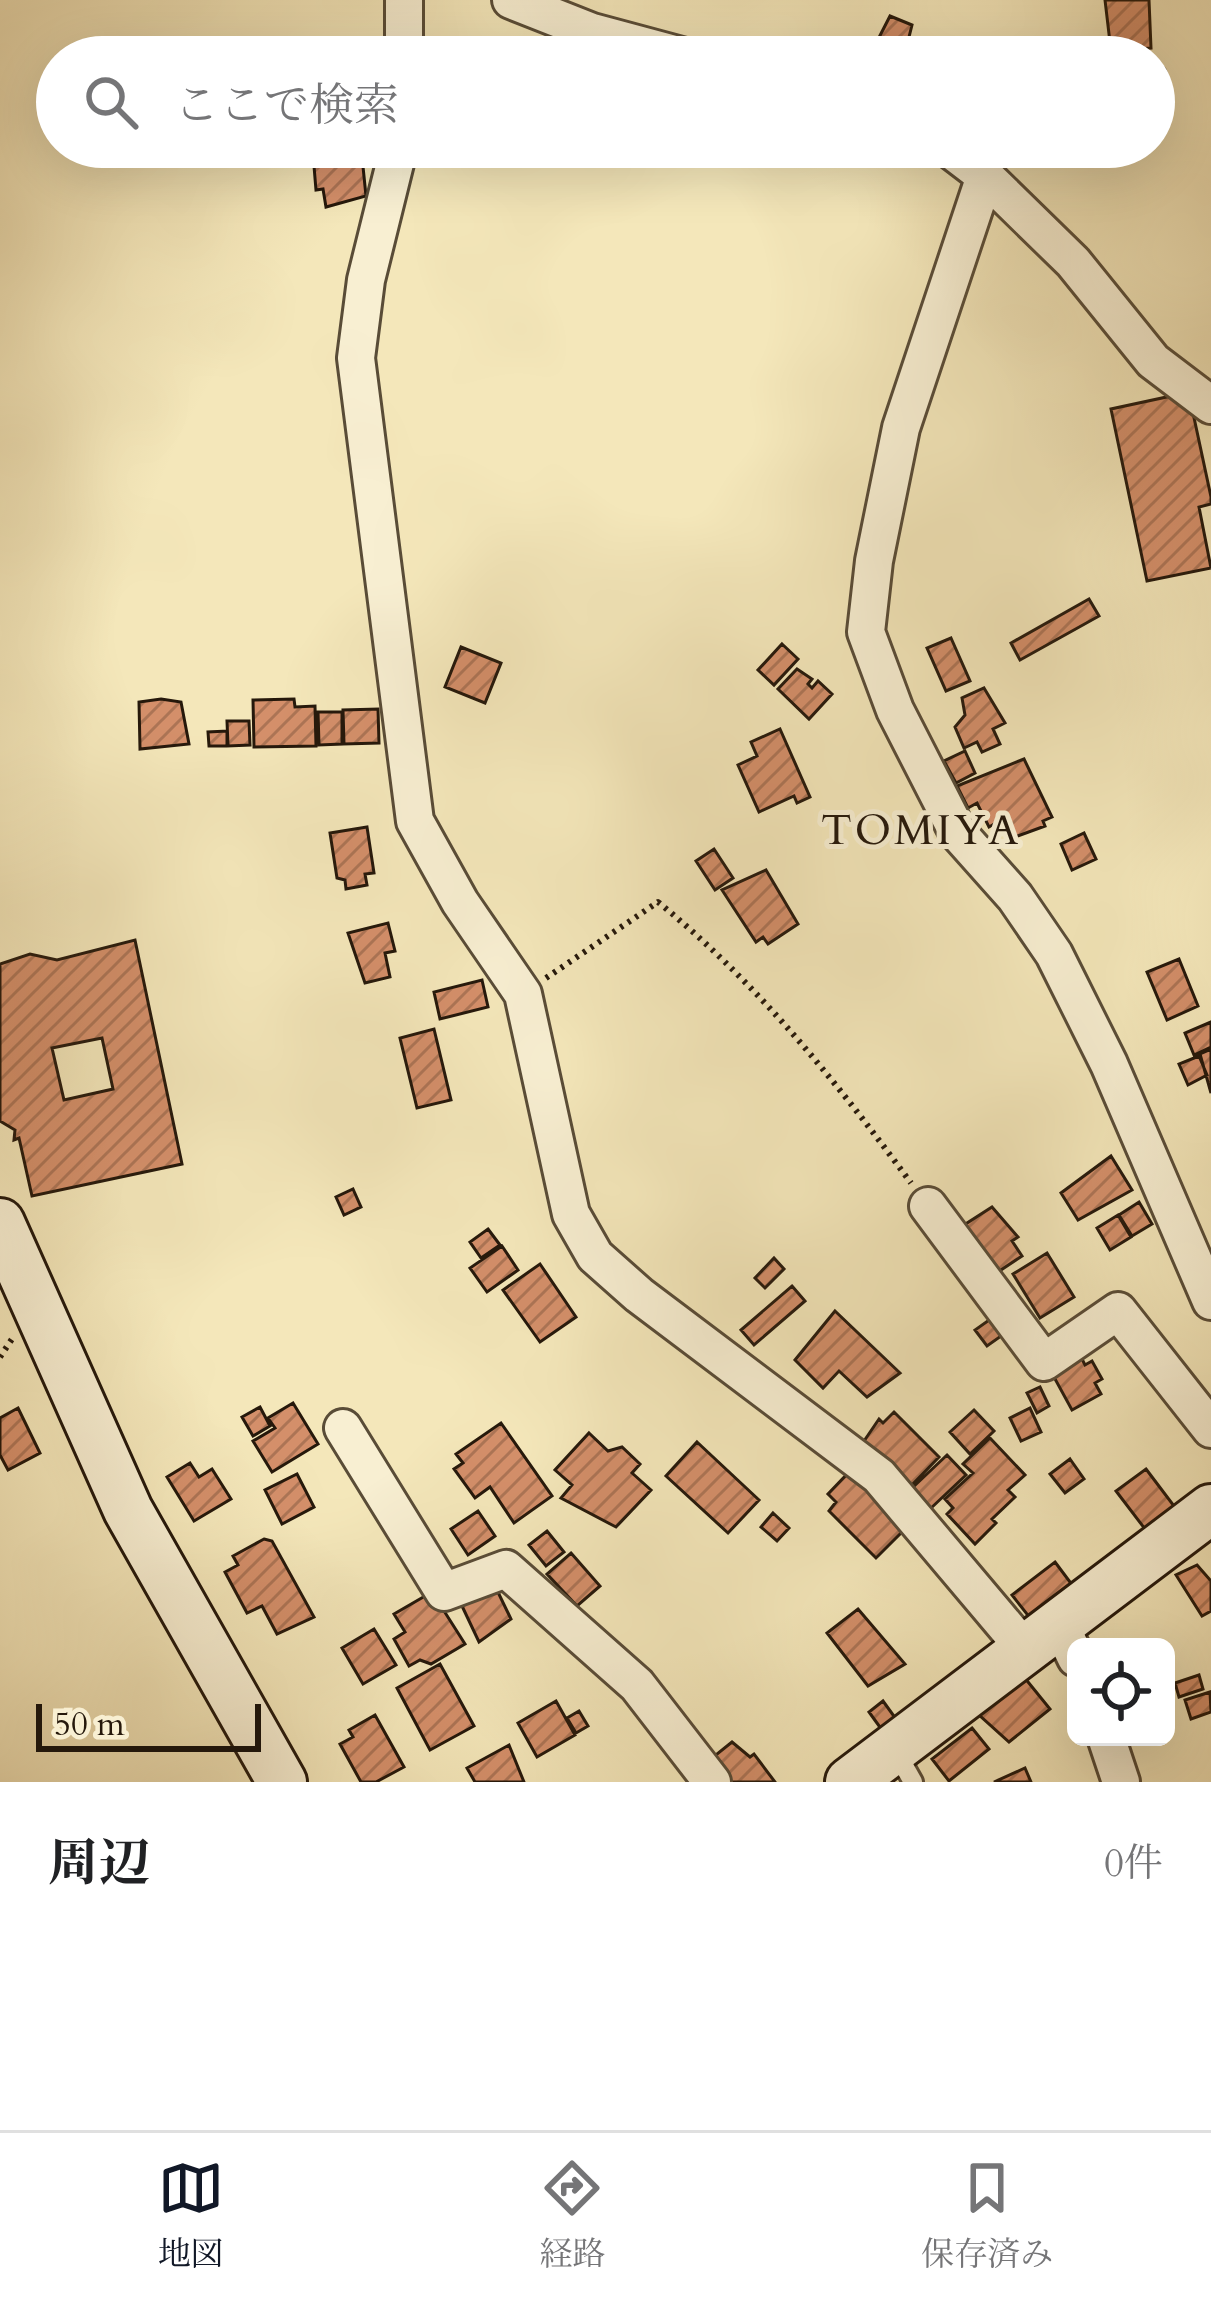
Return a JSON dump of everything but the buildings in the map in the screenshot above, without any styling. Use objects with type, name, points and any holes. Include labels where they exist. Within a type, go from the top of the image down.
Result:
[{"type":"street","points":[[404,0],[404,36]]},
{"type":"street","points":[[511,0],[607,36]]},
{"type":"street","points":[[394,168],[365,280],[356,358],[415,821],[460,902],[524,994],[571,1214],[595,1256],[879,1476],[1053,1643]]},
{"type":"street","points":[[975,168],[1073,262],[1153,361],[1211,404]]},
{"type":"street","points":[[986,176],[901,428],[874,561],[866,632],[895,710],[958,833],[1016,898],[1054,954],[1109,1064],[1211,1301]]},
{"type":"street","points":[[928,1206],[1044,1362],[1118,1311],[1211,1429]]},
{"type":"street","points":[[0,1223],[128,1510],[282,1782]]},
{"type":"street","points":[[343,1428],[443,1592],[506,1569],[637,1684],[712,1782]]},
{"type":"street","points":[[850,1782],[904,1766],[1211,1509]]},
{"type":"street","points":[[1109,1746],[1121,1782]]},
{"type":"path","points":[[524,994],[658,902],[713,947],[819,1059],[928,1206]]},
{"type":"district","name":"TOMIYA","points":[[921,830]]}]
